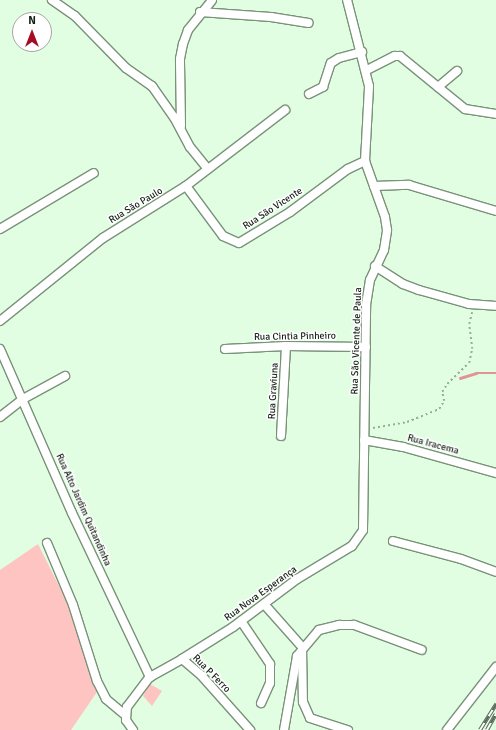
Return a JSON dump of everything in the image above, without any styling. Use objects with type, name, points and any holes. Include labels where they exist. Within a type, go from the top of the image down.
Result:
[{"type":"street","points":[[52,0],[75,16],[126,68],[152,86],[174,117],[182,133],[208,169]]},
{"type":"street","points":[[182,133],[180,59],[188,30],[200,12],[212,0]]},
{"type":"street","name":"Rua São Vicente de Paula","points":[[347,0],[367,70],[370,109],[365,161],[387,230],[384,250],[375,266],[368,290],[363,530],[352,546]]},
{"type":"street","points":[[200,12],[271,17],[308,23]]},
{"type":"street","points":[[309,94],[323,88],[331,64],[339,58],[362,52]]},
{"type":"street","points":[[367,70],[395,56],[400,56],[465,109],[496,114]]},
{"type":"street","points":[[438,87],[458,71]]},
{"type":"street","name":"Rua São Paulo","points":[[0,321],[103,238],[186,186],[285,110]]},
{"type":"street","name":"Rua São Vicente","points":[[186,186],[223,236],[239,243],[290,212],[348,169],[365,161]]},
{"type":"street","points":[[0,229],[94,173]]},
{"type":"street","points":[[374,186],[409,185],[496,210]]},
{"type":"street","points":[[375,266],[414,288],[474,304],[496,306]]},
{"type":"street","name":"Rua Cintia Pinheiro","points":[[224,349],[286,346],[366,347]]},
{"type":"street","name":"Rua Graviuna","points":[[281,436],[286,346]]},
{"type":"street","name":"Rua Alto Jardim Quitandinha","points":[[0,349],[72,513],[150,677]]},
{"type":"street","points":[[0,417],[23,399],[65,376]]},
{"type":"street","name":"Rua Iracema","points":[[364,440],[403,447],[496,473]]},
{"type":"street","points":[[393,541],[461,559],[496,572]]},
{"type":"street","points":[[47,543],[73,605],[96,681],[106,699],[124,714],[133,730]]},
{"type":"street","name":"Rua Nova Esperança","points":[[182,659],[241,621],[297,579],[352,546]]},
{"type":"street","points":[[264,604],[302,647],[306,712],[310,718],[317,722],[348,730]]},
{"type":"street","points":[[241,621],[270,664],[270,683],[261,703]]},
{"type":"street","points":[[284,730],[295,664],[302,647],[319,630],[339,625],[354,625],[422,650]]},
{"type":"street","name":"Rua P Ferro","points":[[150,677],[182,659],[202,675],[250,730]]},
{"type":"street","points":[[447,730],[496,667]]},
{"type":"street","points":[[124,714],[127,707],[150,677]]},
{"type":"path","points":[[364,428],[386,427],[407,422],[439,409],[444,402],[442,392],[447,384],[470,363],[472,349],[469,324],[474,304]]},
{"type":"shaded area","points":[[38,544],[65,598],[97,692],[71,730],[0,730],[0,570]]},
{"type":"shaded area","points":[[150,684],[162,691],[152,706],[143,696]]},
{"type":"waterway","points":[[460,378],[476,373],[496,373]]},
{"type":"railway","points":[[480,730],[496,704]]},
{"type":"railway","points":[[487,730],[496,714]]}]
